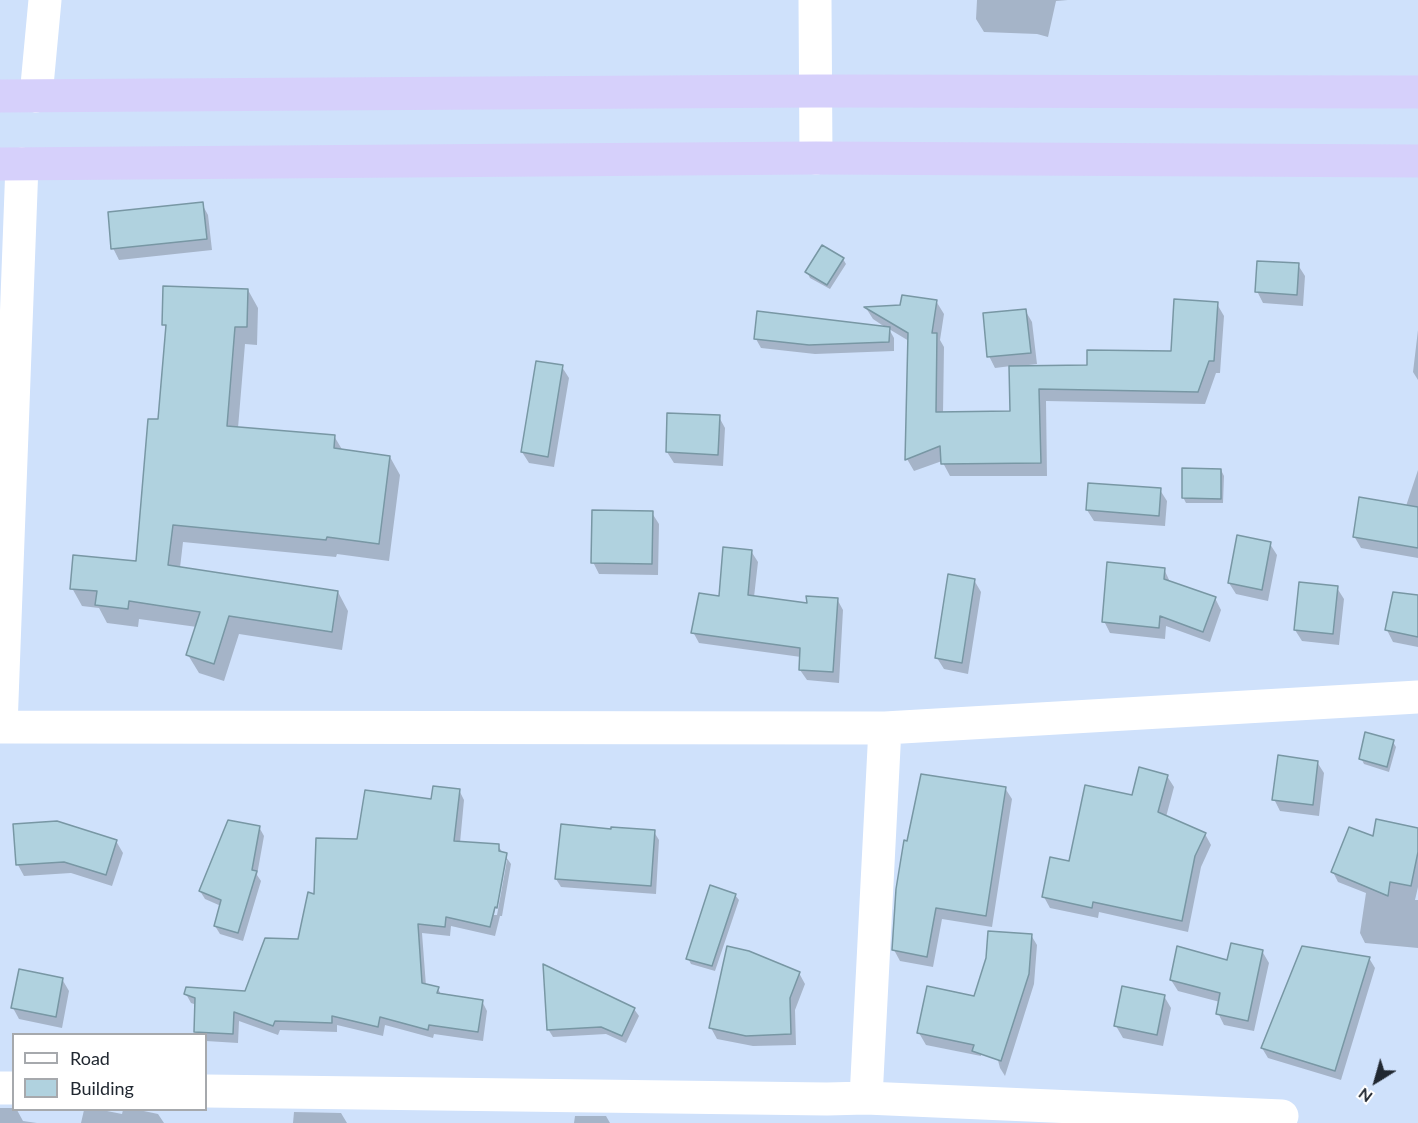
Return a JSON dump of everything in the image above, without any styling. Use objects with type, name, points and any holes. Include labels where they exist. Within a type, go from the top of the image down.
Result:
[{"type":"highway","points":[[0,96],[817,91],[1418,92]]},
{"type":"highway","points":[[11,164],[816,158],[1418,161]]},
{"type":"street","points":[[36,96],[45,0]]},
{"type":"street","points":[[815,0],[816,158]]},
{"type":"street","points":[[11,164],[0,727],[885,728],[1418,697]]},
{"type":"street","points":[[866,1098],[885,728]]},
{"type":"street","points":[[207,1091],[825,1111],[866,1098],[1282,1116]]},
{"type":"building","points":[[203,202],[207,239],[111,249],[108,212]]},
{"type":"building","points":[[822,245],[844,258],[827,285],[805,272]]},
{"type":"building","points":[[1257,261],[1299,263],[1297,295],[1255,292]]},
{"type":"building","points":[[163,286],[248,289],[247,327],[235,327],[227,426],[335,435],[334,448],[390,456],[379,544],[327,537],[326,540],[173,525],[168,565],[338,591],[332,632],[229,616],[214,664],[186,655],[200,612],[129,601],[128,609],[95,605],[97,591],[70,589],[73,555],[136,561],[148,419],[158,419],[166,325],[162,325]]},
{"type":"building","points":[[902,295],[937,300],[932,333],[937,333],[936,412],[1010,411],[1009,366],[1087,365],[1087,350],[1171,351],[1174,299],[1218,302],[1214,361],[1209,361],[1198,392],[1039,389],[1041,463],[941,464],[940,446],[905,460],[908,333],[864,307],[900,305]]},
{"type":"building","points":[[1026,309],[1031,353],[987,357],[983,313]]},
{"type":"building","points":[[757,311],[890,327],[889,342],[809,345],[754,339]]},
{"type":"building","points":[[536,361],[563,365],[548,457],[521,452]]},
{"type":"building","points":[[667,413],[720,415],[718,455],[666,452]]},
{"type":"building","points":[[1182,468],[1221,469],[1221,499],[1182,498]]},
{"type":"building","points":[[1088,483],[1161,488],[1159,516],[1086,510]]},
{"type":"building","points":[[1359,497],[1418,507],[1418,548],[1353,537]]},
{"type":"building","points":[[592,510],[653,511],[652,564],[591,563]]},
{"type":"building","points":[[1237,535],[1271,542],[1262,590],[1228,583]]},
{"type":"building","points":[[723,547],[752,550],[748,595],[807,603],[806,596],[838,598],[833,672],[799,670],[800,648],[691,633],[699,593],[719,596]]},
{"type":"building","points":[[1107,562],[1165,568],[1164,579],[1216,597],[1203,632],[1160,616],[1159,628],[1102,622]]},
{"type":"building","points":[[948,574],[975,579],[962,663],[935,658]]},
{"type":"building","points":[[1299,582],[1338,586],[1333,634],[1294,630]]},
{"type":"building","points":[[1393,592],[1418,595],[1418,637],[1385,630]]},
{"type":"building","points":[[1365,732],[1394,740],[1387,767],[1359,759]]},
{"type":"building","points":[[1278,755],[1318,761],[1313,805],[1272,800]]},
{"type":"building","points":[[1139,767],[1168,775],[1158,812],[1206,833],[1195,856],[1182,921],[1093,902],[1092,908],[1042,897],[1050,857],[1069,861],[1085,785],[1132,795]]},
{"type":"building","points":[[921,774],[1006,787],[986,916],[936,908],[927,957],[892,950],[896,889],[904,840],[907,841]]},
{"type":"building","points":[[433,786],[460,789],[454,841],[499,844],[499,851],[507,853],[497,908],[495,907],[490,927],[446,917],[445,927],[418,924],[422,983],[439,987],[437,993],[483,1000],[478,1032],[429,1025],[428,1030],[380,1017],[378,1027],[332,1016],[332,1023],[275,1021],[273,1026],[234,1012],[233,1034],[194,1032],[195,998],[184,994],[186,987],[245,991],[265,938],[298,939],[308,892],[314,894],[316,838],[357,839],[365,790],[431,799]]},
{"type":"building","points":[[1376,819],[1418,828],[1418,852],[1411,886],[1390,882],[1388,896],[1331,872],[1349,827],[1373,836]]},
{"type":"building","points":[[228,820],[260,826],[252,870],[257,871],[238,933],[214,926],[221,900],[199,891]]},
{"type":"building","points":[[57,821],[117,840],[106,875],[64,862],[16,865],[13,824]]},
{"type":"building","points":[[561,824],[611,829],[611,827],[655,830],[651,886],[555,879]]},
{"type":"building","points":[[710,885],[736,894],[712,966],[686,959]]},
{"type":"building","points":[[988,931],[1032,934],[1029,974],[1001,1061],[972,1051],[974,1045],[917,1033],[927,986],[974,996],[986,958]]},
{"type":"building","points":[[1231,943],[1263,950],[1248,1021],[1216,1014],[1220,993],[1170,980],[1177,946],[1227,960]]},
{"type":"building","points":[[727,946],[749,951],[800,972],[790,998],[791,1034],[746,1036],[709,1028]]},
{"type":"building","points":[[1302,946],[1370,957],[1335,1071],[1261,1048]]},
{"type":"building","points":[[543,964],[635,1008],[622,1036],[601,1027],[547,1030]]},
{"type":"building","points":[[19,969],[63,978],[56,1017],[11,1008]]},
{"type":"building","points":[[1122,986],[1165,995],[1157,1035],[1114,1026]]}]
